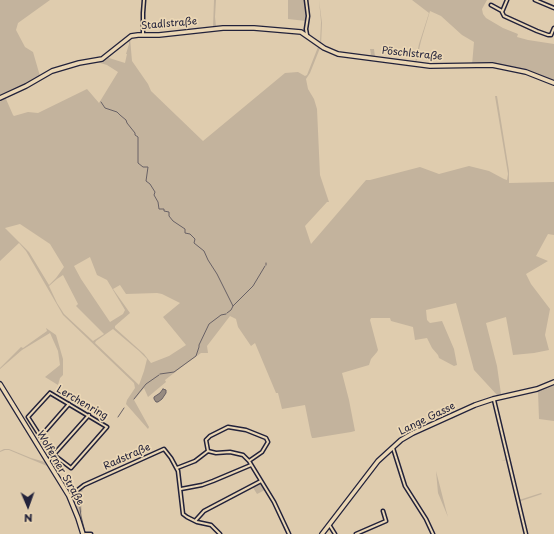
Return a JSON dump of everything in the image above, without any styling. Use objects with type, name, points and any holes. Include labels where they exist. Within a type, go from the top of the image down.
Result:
[{"type":"street","points":[[143,35],[142,13],[144,0]]},
{"type":"street","points":[[306,0],[308,19],[306,29],[307,35]]},
{"type":"street","points":[[502,11],[507,0]]},
{"type":"street","points":[[535,0],[554,8]]},
{"type":"street","points":[[491,5],[502,11],[504,16],[537,31],[551,35],[554,28]]},
{"type":"street","name":"Stadlstraße","points":[[0,98],[26,86],[52,71],[79,63],[102,59],[129,37],[223,28],[254,28],[301,32],[307,35]]},
{"type":"street","points":[[301,32],[306,29]]},
{"type":"street","name":"Pöschlstraße","points":[[307,35],[324,48],[338,54],[430,66],[492,65],[526,72],[554,83]]},
{"type":"street","name":"Lange Gasse","points":[[322,534],[378,461],[393,446],[413,433],[469,407],[493,399],[537,389],[554,382]]},
{"type":"street","name":"Wolferner Straße","points":[[0,384],[68,496],[84,534]]},
{"type":"street","name":"Lerchenring","points":[[50,393],[69,404],[107,427],[70,468],[54,455],[40,436],[29,416],[50,393]]},
{"type":"street","points":[[493,399],[526,534]]},
{"type":"street","points":[[40,436],[69,404]]},
{"type":"street","points":[[47,462],[89,415]]},
{"type":"street","points":[[208,451],[206,440],[210,436],[228,427],[246,430],[266,438],[268,442],[262,452],[249,461]]},
{"type":"street","points":[[393,446],[405,486],[426,519],[433,534]]},
{"type":"street","name":"Radstraße","points":[[68,496],[84,485],[164,449],[177,468],[181,489],[183,514],[195,521],[209,525],[220,534]]},
{"type":"street","points":[[208,451],[214,453],[228,452],[239,454],[243,455],[249,461],[274,502],[289,534]]},
{"type":"street","points":[[177,468],[195,461],[208,451]]},
{"type":"street","points":[[181,489],[202,485],[251,465]]},
{"type":"street","points":[[195,521],[204,511],[260,481]]},
{"type":"street","points":[[356,534],[386,521],[383,511]]},
{"type":"street","points":[[329,525],[335,534]]},
{"type":"street","points":[[84,534],[91,534]]},
{"type":"shaded area","points":[[0,0],[50,0],[18,23],[16,30],[25,47],[33,52],[40,76],[52,70],[106,57],[125,63],[129,38],[142,32],[143,15],[144,33],[150,35],[213,28],[214,0],[216,0],[216,27],[301,31],[305,27],[306,21],[288,19],[288,0],[307,0],[308,34],[320,44],[321,22],[319,0],[322,23],[321,45],[333,52],[369,57],[371,54],[370,49],[374,49],[375,57],[415,63],[419,44],[429,13],[412,0],[487,0],[482,9],[486,18],[503,28],[518,34],[517,37],[554,44],[554,84],[541,78],[510,69],[487,66],[436,67],[346,57],[320,48],[306,79],[308,89],[314,99],[317,109],[320,175],[329,202],[327,202],[305,226],[311,244],[366,180],[420,167],[439,174],[469,166],[489,171],[507,180],[508,174],[495,96],[497,96],[509,171],[509,183],[554,182],[554,235],[548,234],[536,256],[548,261],[526,274],[531,284],[550,309],[545,335],[549,350],[513,355],[506,317],[486,323],[497,366],[501,394],[497,395],[474,370],[456,303],[426,310],[427,320],[430,323],[442,321],[454,349],[457,365],[454,366],[439,358],[427,338],[415,340],[413,327],[391,321],[390,318],[371,318],[370,320],[378,350],[377,352],[371,359],[369,365],[342,373],[355,431],[312,438],[305,405],[282,409],[278,393],[276,393],[255,343],[251,346],[238,327],[236,319],[230,316],[207,346],[208,353],[201,353],[183,366],[165,380],[166,382],[148,397],[144,388],[134,400],[149,427],[148,429],[126,404],[135,388],[134,383],[63,315],[26,251],[19,243],[0,261]],"holes":[[[430,11],[441,16],[462,35],[474,42],[472,65],[416,63]],[[223,29],[280,31],[302,34],[318,47],[307,75],[305,76],[298,72],[285,73],[203,141],[151,91],[148,84],[132,61],[130,38]],[[97,62],[107,65],[118,72],[99,103],[87,89],[38,113],[28,112],[14,116],[6,96],[53,71]],[[20,224],[50,244],[64,267],[49,285],[29,252],[5,228]],[[90,257],[97,275],[107,280],[125,310],[123,314],[110,322],[74,266]],[[63,275],[78,304],[76,306],[104,334],[93,341],[64,314],[49,286]],[[120,285],[126,294],[157,293],[180,303],[163,317],[186,345],[169,356],[151,363],[144,354],[115,328],[115,326],[130,313],[113,289]],[[113,329],[139,351],[147,359],[139,385],[95,343]]]},
{"type":"shaded area","points":[[46,328],[56,335],[63,359],[63,375],[60,378],[58,385],[45,377],[60,365],[58,351],[50,333],[22,350],[0,369],[21,347],[23,348],[47,331]]},
{"type":"shaded area","points":[[554,380],[554,421],[539,419],[538,391],[496,400],[495,402],[519,500],[541,493],[542,494],[521,501],[520,503],[527,534],[508,460],[501,461],[507,459],[493,402],[491,401],[475,407],[452,419],[439,423],[438,419],[479,401],[528,390],[529,387],[530,389],[535,388]]},
{"type":"shaded area","points":[[163,389],[166,390],[166,393],[162,399],[156,402],[154,397]]},
{"type":"shaded area","points":[[4,449],[9,449],[45,462],[69,499],[76,518],[64,492],[51,473],[47,466],[9,450],[0,452]]},
{"type":"shaded area","points":[[436,471],[446,510],[448,517],[438,493]]},
{"type":"shaded area","points":[[262,481],[267,489],[257,494],[252,486]]},
{"type":"shaded area","points":[[81,488],[83,491],[80,493],[82,512],[79,514],[71,498]]},
{"type":"waterway","points":[[101,102],[105,108],[117,112],[126,120],[135,135],[138,137],[138,163],[143,167],[148,167],[146,181],[155,192],[154,195],[158,202],[159,209],[164,209],[164,211],[169,212],[169,216],[173,221],[185,229],[185,233],[190,234],[195,239],[194,243],[204,251],[233,306],[227,313]]},
{"type":"waterway","points":[[233,306],[253,286],[265,266]]},
{"type":"waterway","points":[[160,374],[174,372],[196,356],[199,345],[209,324],[221,315],[226,314]]},
{"type":"waterway","points":[[134,399],[146,384],[159,375]]},
{"type":"waterway","points":[[118,417],[124,408]]},
{"type":"waterway","points":[[79,500],[85,532]]}]
